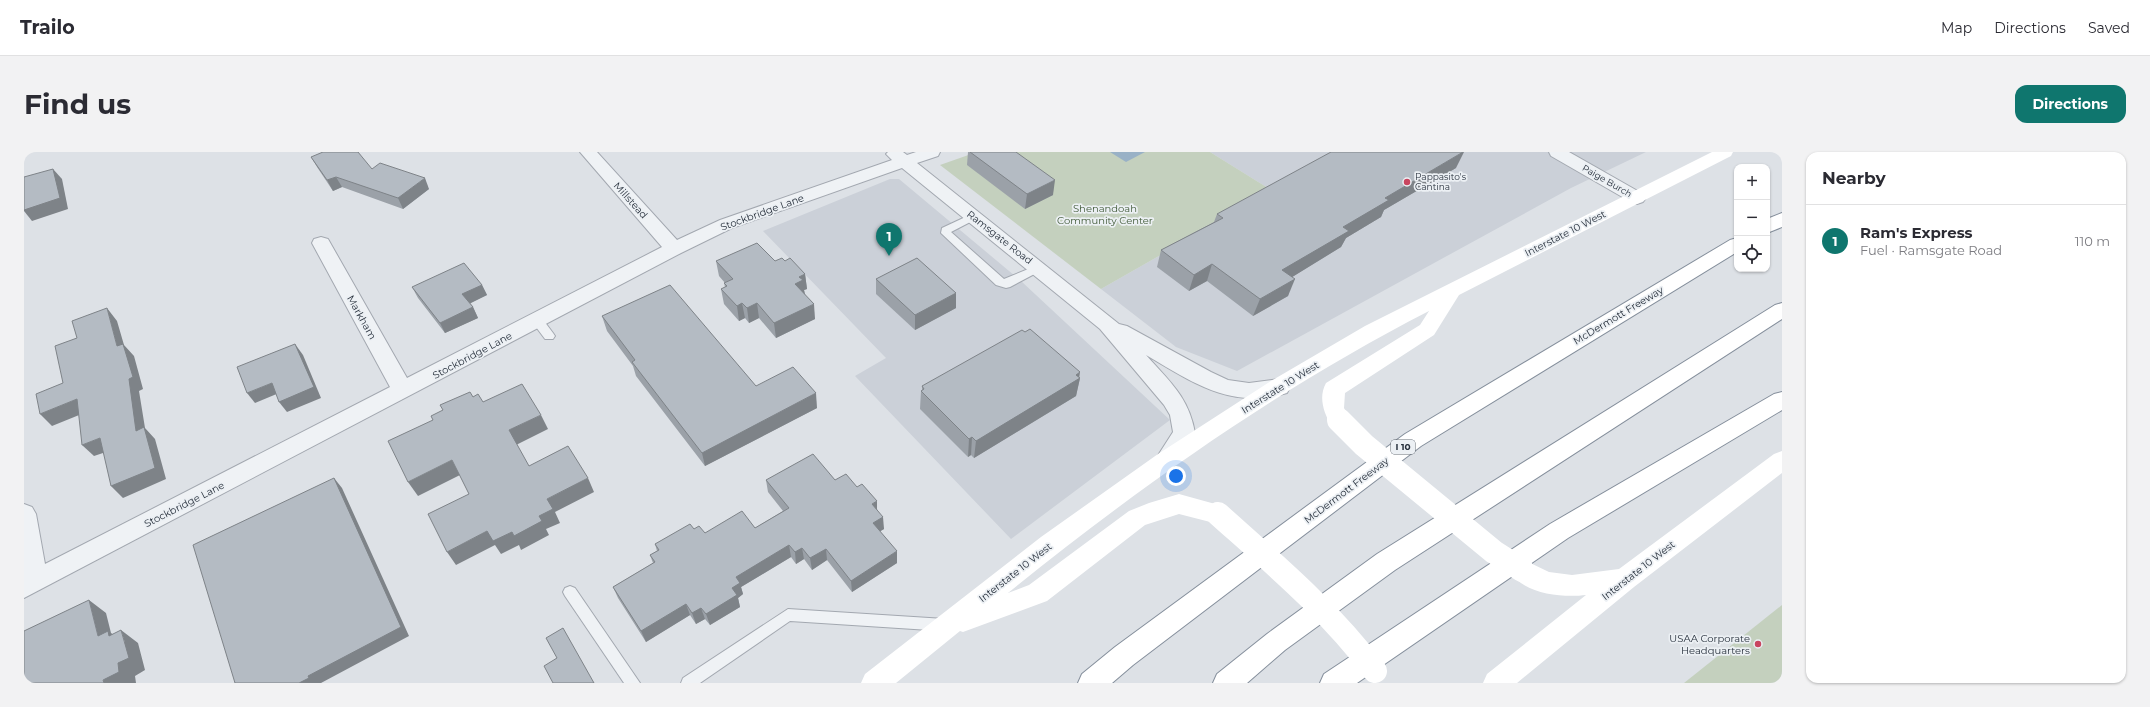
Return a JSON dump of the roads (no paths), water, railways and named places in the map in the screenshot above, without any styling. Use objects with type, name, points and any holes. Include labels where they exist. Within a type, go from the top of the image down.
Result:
[{"type":"main road","name":"Interstate 10 West","points":[[874,683],[1050,544],[1166,460],[1279,387],[1372,331],[1637,198],[1725,152]]},
{"type":"main road","points":[[1770,225],[1782,218]]},
{"type":"main road","name":"McDermott Freeway","points":[[1092,683],[1124,656],[1413,440],[1734,246]]},
{"type":"main road","points":[[1452,291],[1427,330],[1334,390],[1333,408],[1339,420],[1364,445],[1494,552],[1545,583],[1572,586],[1625,579]]},
{"type":"main road","points":[[1227,683],[1276,642],[1386,562],[1782,310]]},
{"type":"main road","points":[[1334,683],[1559,531],[1782,400]]},
{"type":"main road","name":"Interstate 10 West","points":[[1497,683],[1625,579],[1782,460]]},
{"type":"main road","points":[[946,625],[1038,593],[1137,518],[1156,510],[1179,504],[1218,514],[1336,621],[1360,649],[1378,677]]},
{"type":"street","name":"Millstead","points":[[588,152],[674,249]]},
{"type":"street","name":"Stockbridge Lane","points":[[30,584],[404,391],[543,328],[674,249],[726,224],[899,157],[932,152]]},
{"type":"street","name":"Paige Burch","points":[[1557,152],[1637,198]]},
{"type":"street","name":"Ramsgate Road","points":[[899,157],[1107,324],[1203,378],[1225,387],[1249,391],[1279,387]]},
{"type":"street","name":"Markham","points":[[321,243],[404,391]]},
{"type":"street","name":"Ramsgate Road","points":[[1107,324],[1172,399],[1181,415],[1184,433],[1166,460]]},
{"type":"street","points":[[24,514],[30,584]]},
{"type":"lane","points":[[974,216],[946,230],[946,234],[1000,282],[1006,284],[1038,268]]},
{"type":"lane","points":[[570,592],[633,683]]},
{"type":"lane","points":[[688,683],[788,615],[946,625]]},
{"type":"water","points":[[1110,152],[1145,152],[1126,162]]},
{"type":"place","name":"Pappasito's Cantina","points":[[1407,182]]},
{"type":"place","name":"Ram's Express","points":[[889,256]]},
{"type":"place","name":"USAA Corporate Headquarters","points":[[1758,644]]},
{"type":"park label","name":"Shenandoah Community Center","points":[[1105,214]]}]
